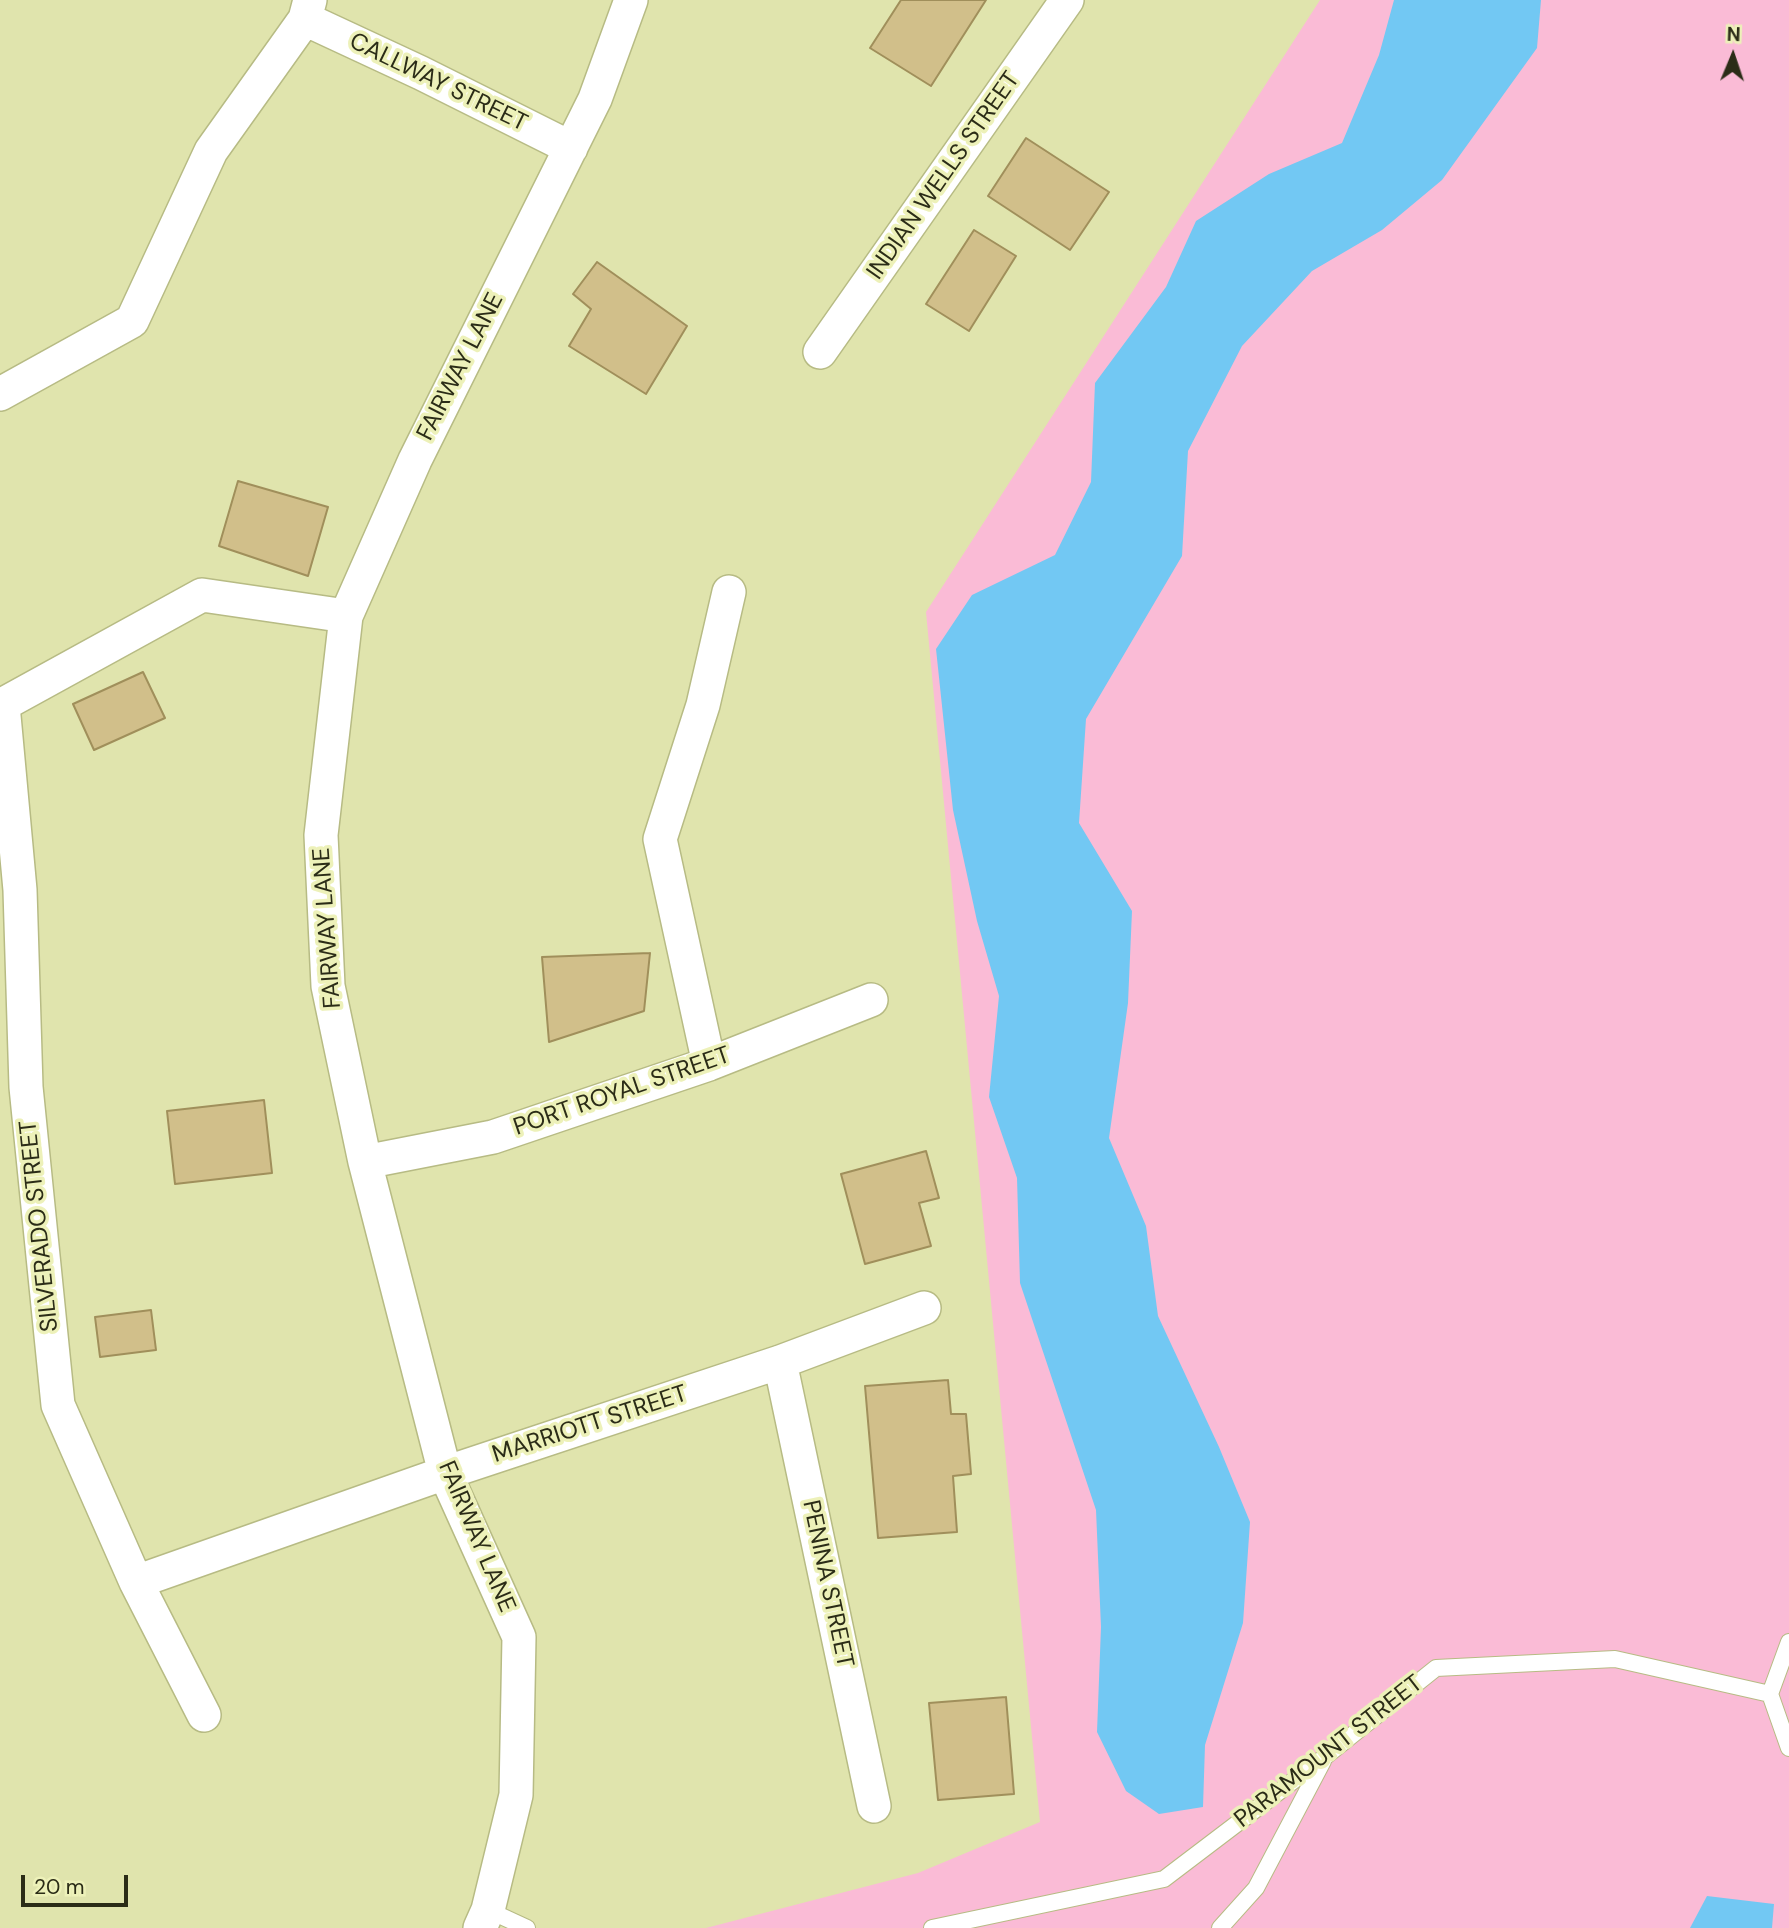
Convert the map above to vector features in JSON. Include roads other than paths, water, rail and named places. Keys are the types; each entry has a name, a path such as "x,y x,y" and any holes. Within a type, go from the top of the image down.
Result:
{"street":[{"name":"FAIRWAY LANE","path":"484,1919 516,1795 519,1637 444,1473 365,1162 328,986 321,835 346,616 415,460 595,99 631,0"},
{"name":"INDIAN WELLS STREET","path":"820,352 1067,0"},
{"name":"CALLWAY STREET","path":"307,10 421,73 571,148"},
{"path":"0,394 132,321 211,151 307,10"},
{"path":"709,1063 660,839 704,705 729,592"},
{"path":"1,705 202,595 346,616"},
{"name":"SILVERADO STREET","path":"1,705 20,890 26,1087 58,1405 136,1582 204,1714"},
{"name":"PORT ROYAL STREET","path":"365,1162 493,1137 709,1063 871,1000"},
{"name":"MARRIOTT STREET","path":"136,1582 444,1473 780,1362 924,1308"},
{"name":"PENINA STREET","path":"780,1362 874,1806"}],"lane":[{"path":"1789,1642 1770,1694 1789,1748"},
{"name":"PARAMOUNT STREET","path":"932,1928 1164,1879 1326,1756 1436,1668 1615,1659 1770,1694"},
{"path":"1220,1928 1256,1888 1326,1756"},
{"path":"484,1919 527,1928"}],"water":[{"path":"1394,0 1541,0 1537,48 1442,180 1382,230 1312,271 1242,346 1188,451 1182,556 1086,719 1079,823 1132,911 1128,1003 1109,1138 1146,1226 1158,1316 1219,1447 1250,1522 1243,1623 1205,1745 1203,1807 1159,1814 1126,1791 1097,1732 1101,1627 1096,1510 1020,1283 1017,1178 989,1097 999,996 977,921 953,810 936,649 972,595 1055,555 1091,482 1095,383 1166,287 1196,221 1269,174 1342,143 1379,55"},
{"path":"1707,1896 1774,1904 1772,1928 1690,1928"}]}
